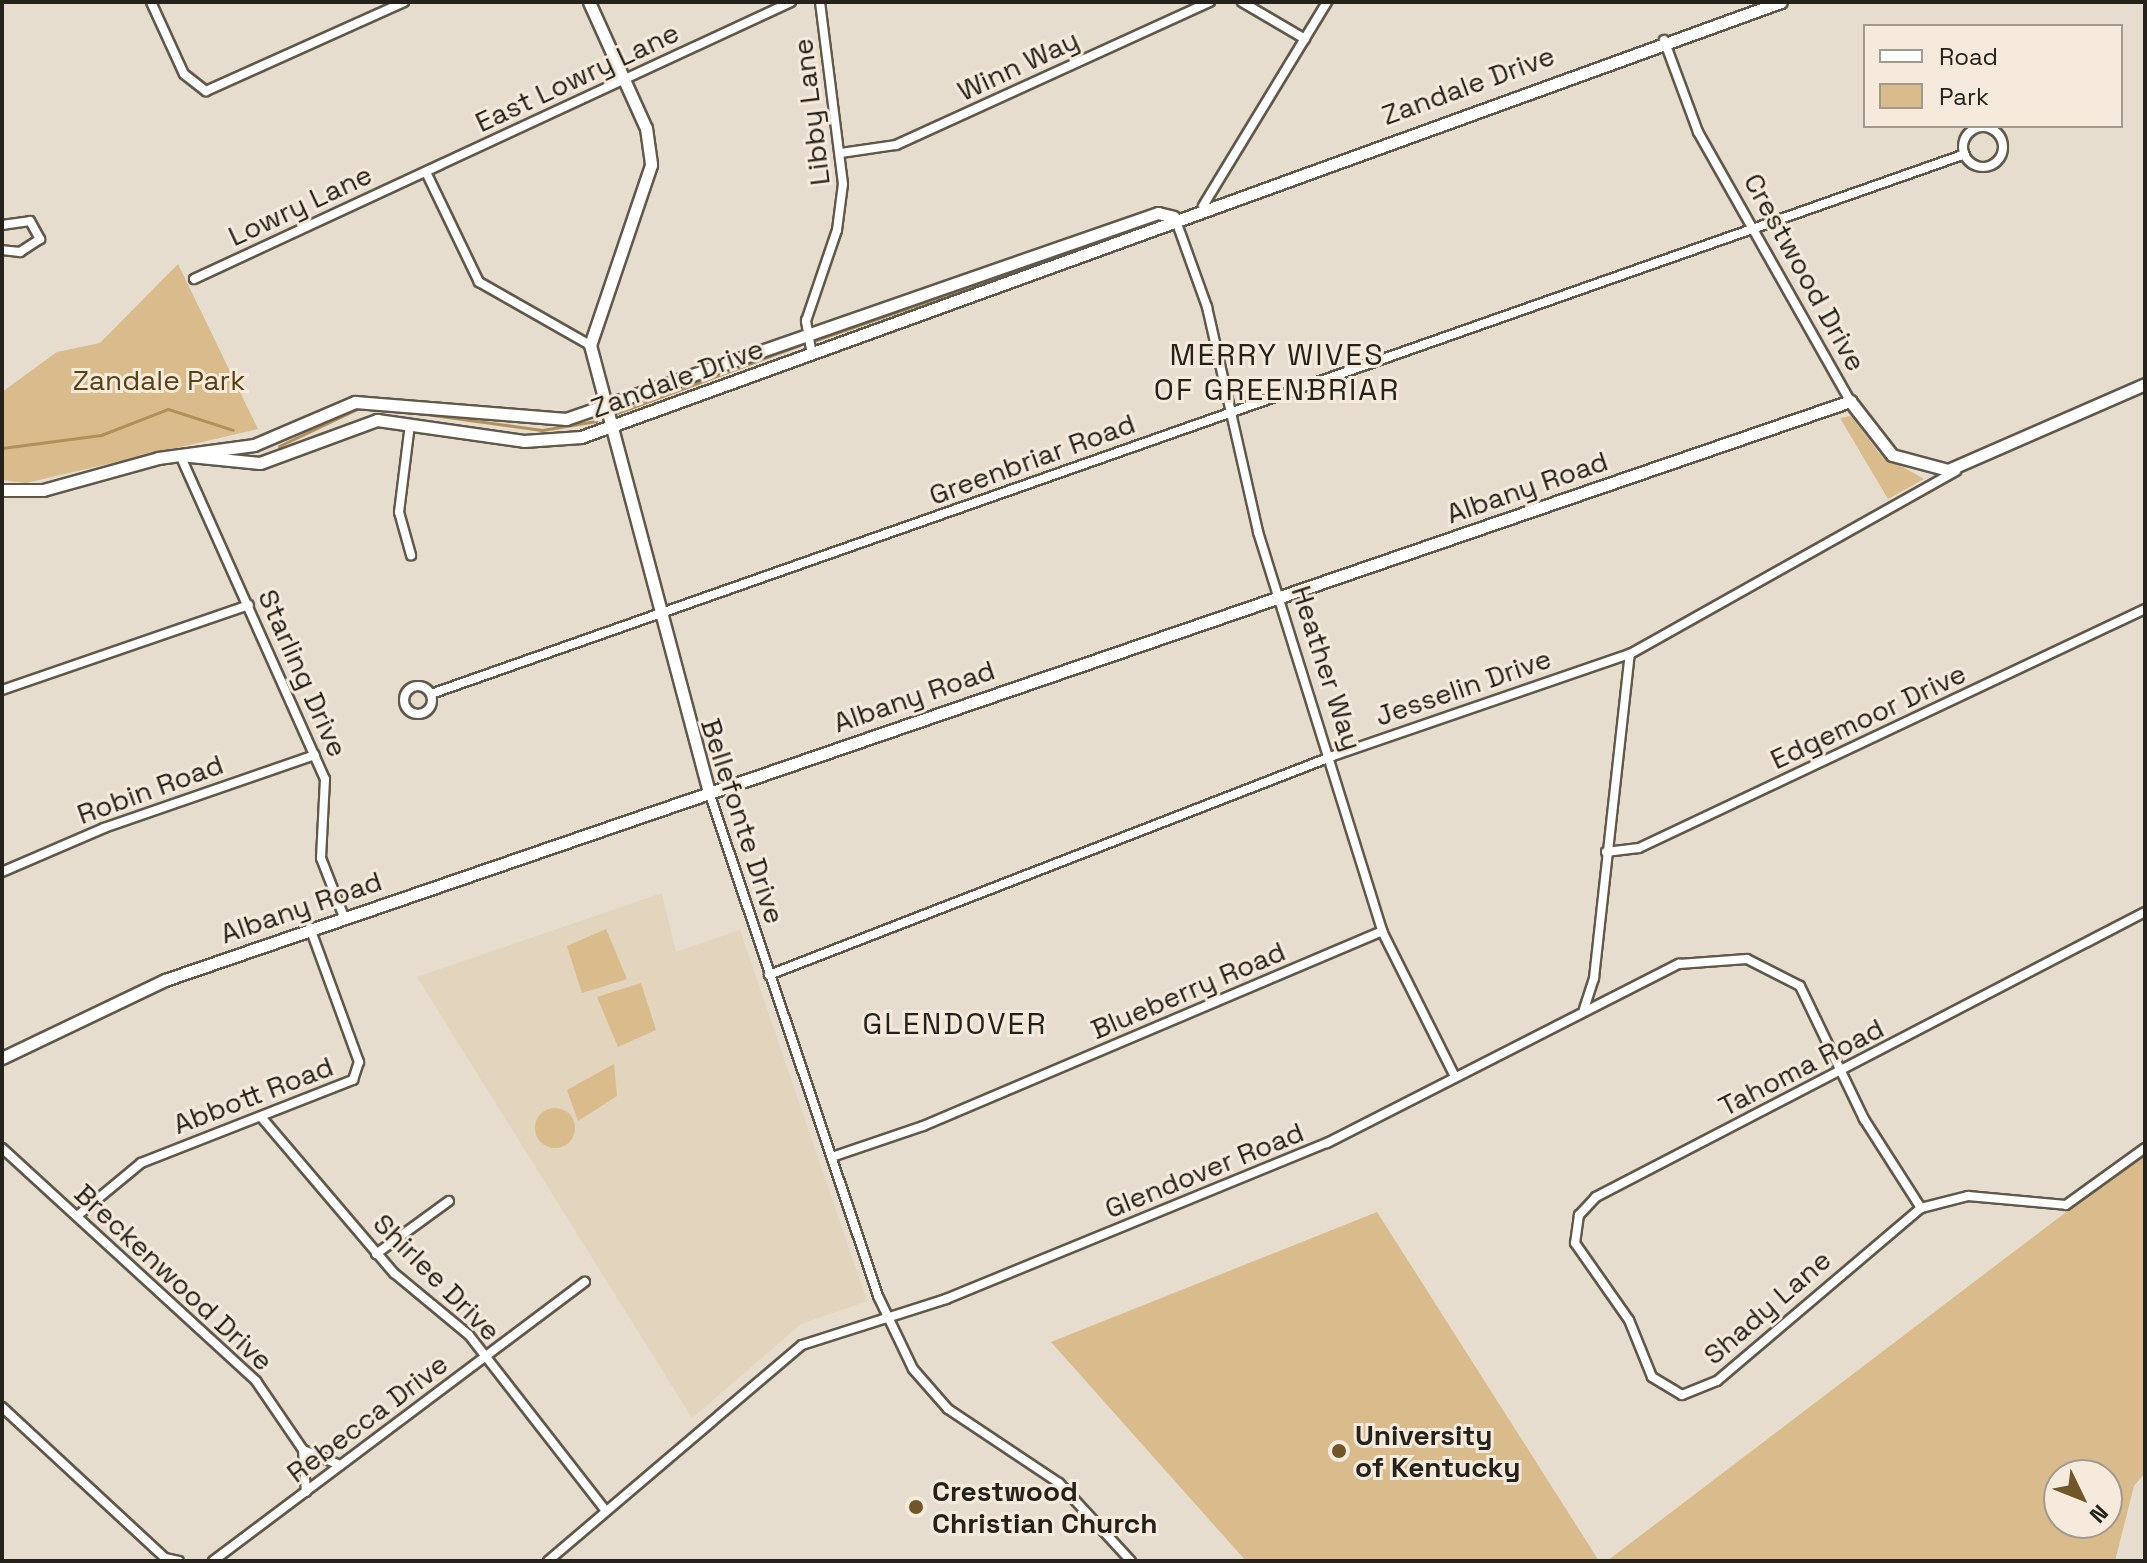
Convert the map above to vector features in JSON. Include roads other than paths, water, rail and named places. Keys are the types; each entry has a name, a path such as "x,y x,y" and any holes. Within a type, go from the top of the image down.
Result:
{"street":[{"path":"151,2 184,74 206,91 404,2"},
{"path":"426,172 479,282 590,345 651,165 646,128 589,2"},
{"name":"East Lowry Lane","path":"426,172 791,2"},
{"name":"Libby Lane","path":"806,335 841,214 841,153 820,2"},
{"name":"Winn Way","path":"841,153 896,145 1210,2"},
{"path":"1242,2 1305,39"},
{"path":"1203,206 1327,2"},
{"name":"Zandale Drive","path":"180,455 260,463 360,421 410,424 537,442 609,429 1159,229 1174,217 1203,206 1664,39 1781,2"},
{"name":"Crestwood Drive","path":"1664,39 1692,120 1850,401 1892,455 1928,468 1960,469"},
{"name":"Greenbriar Road","path":"1978,128 2001,138 2001,157 1992,166 1973,164 1965,154 1967,135 1978,128"},
{"name":"Greenbriar Road","path":"431,694 1965,154"},
{"name":"Lowry Lane","path":"194,279 426,172"},
{"name":"Zandale Drive","path":"2,490 58,487 180,455 254,445 341,405 375,400 533,421 604,408 1158,213 1174,217"},
{"name":"Heather Way","path":"1174,217 1205,298 1227,413 1281,597 1333,756 1382,931 1455,1077"},
{"path":"2,225 30,221 40,239 20,252 2,250"},
{"path":"806,335 812,355"},
{"name":"Bellefonte Drive","path":"590,345 609,429 642,520 661,614 709,792 887,1317 932,1394 1057,1481 1131,1561"},
{"name":"Jesselin Drive","path":"769,975 1333,756 1630,654 1960,469 2145,384"},
{"name":"Albany Road","path":"2,1058 140,989 310,928 1850,401"},
{"path":"410,424 399,512 411,555"},
{"name":"Starling Drive","path":"180,455 315,755 328,792 321,858 344,917"},
{"path":"2,690 249,605"},
{"name":"Edgemoor Drive","path":"1606,852 1639,848 2145,609"},
{"path":"1583,1009 1594,978 1630,654"},
{"name":"Robin Road","path":"2,872 315,755"},
{"name":"Tahoma Road","path":"1623,1309 1576,1249 1586,1205 1847,1071 2145,912"},
{"name":"Abbott Road","path":"77,1216 141,1163 348,1084 359,1072 310,928"},
{"name":"Blueberry Road","path":"832,1157 923,1126 1382,931"},
{"name":"Glendover Road","path":"548,1561 802,1345 887,1317 1327,1143 1663,968 1747,959 1800,986 1847,1071 1864,1119 1921,1208"},
{"name":"Shirlee Drive","path":"261,1117 376,1254 486,1355 606,1511"},
{"name":"Breckenwood Drive","path":"2,1148 256,1381 303,1450"},
{"name":"Shady Lane","path":"1623,1309 1656,1382 1675,1394 1700,1391 1921,1208 1968,1196 2066,1205 2145,1148"},
{"path":"376,1254 449,1201"},
{"name":"Rebecca Drive","path":"213,1561 585,1282"},
{"path":"2,1407 166,1560 179,1561"},
{"path":"306,1492 303,1450 341,1465"}],"waterway":[{"path":"816,340 1158,221"},
{"path":"614,414 800,345"},
{"path":"279,446 359,408"},
{"path":"2,448 101,435 168,409 233,430"},
{"path":"418,413 542,430 596,421"}],"place":[{"name":"University of Kentucky","path":"1339,1451"},
{"name":"Crestwood Christian Church","path":"916,1507"}],"district":[{"name":"MERRY WIVES OF GREENBRIAR","path":"1277,372"},
{"name":"GLENDOVER","path":"955,1024"}],"park label":[{"name":"Zandale Park","path":"159,380"}]}
